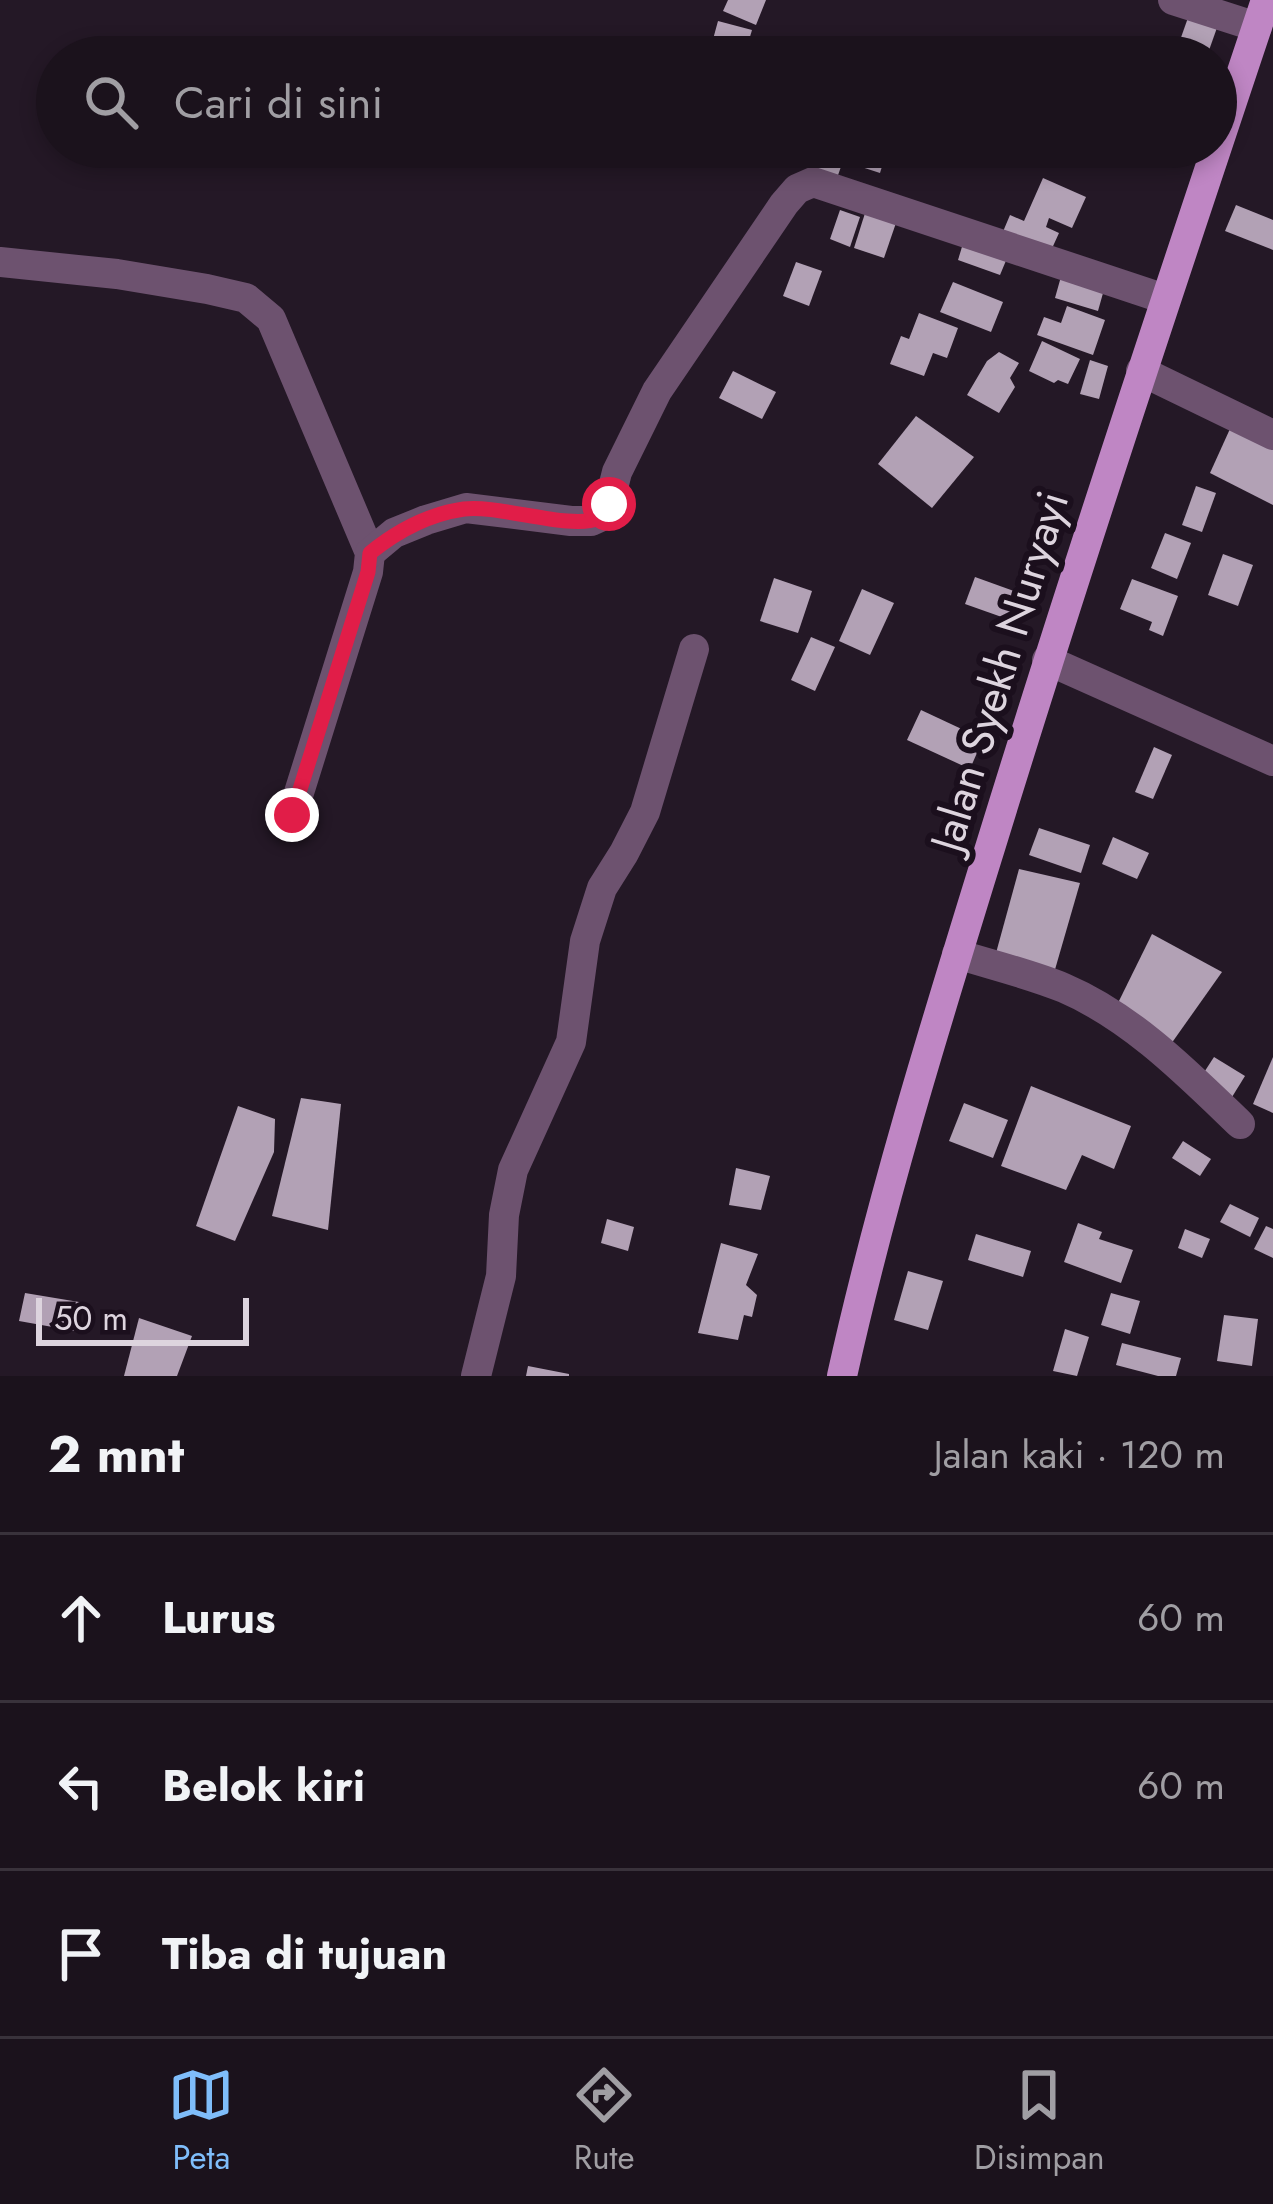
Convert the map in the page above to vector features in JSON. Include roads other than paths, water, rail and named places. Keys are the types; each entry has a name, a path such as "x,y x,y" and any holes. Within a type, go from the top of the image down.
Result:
{"main road":[{"name":"Jalan Syekh Nuryayi","path":"1237,86 1261,14"},
{"name":"Jalan Syekh Nuryayi","path":"842,1376 957,954 1047,660 1210,168"}],"street":[{"path":"1173,0 1261,14"},
{"path":"370,553 394,533 466,508 571,521 602,516 617,472 657,391 784,204 796,189 813,182 1166,299"},
{"path":"0,262 117,274 246,298 271,319 370,553 292,815"},
{"path":"1142,371 1273,435"},
{"path":"476,1376 501,1276 504,1215 513,1170 571,1042 590,923 602,888 645,812 694,649"},
{"path":"1047,660 1273,761"},
{"path":"957,954 1065,989 1125,1023 1240,1124"}]}
